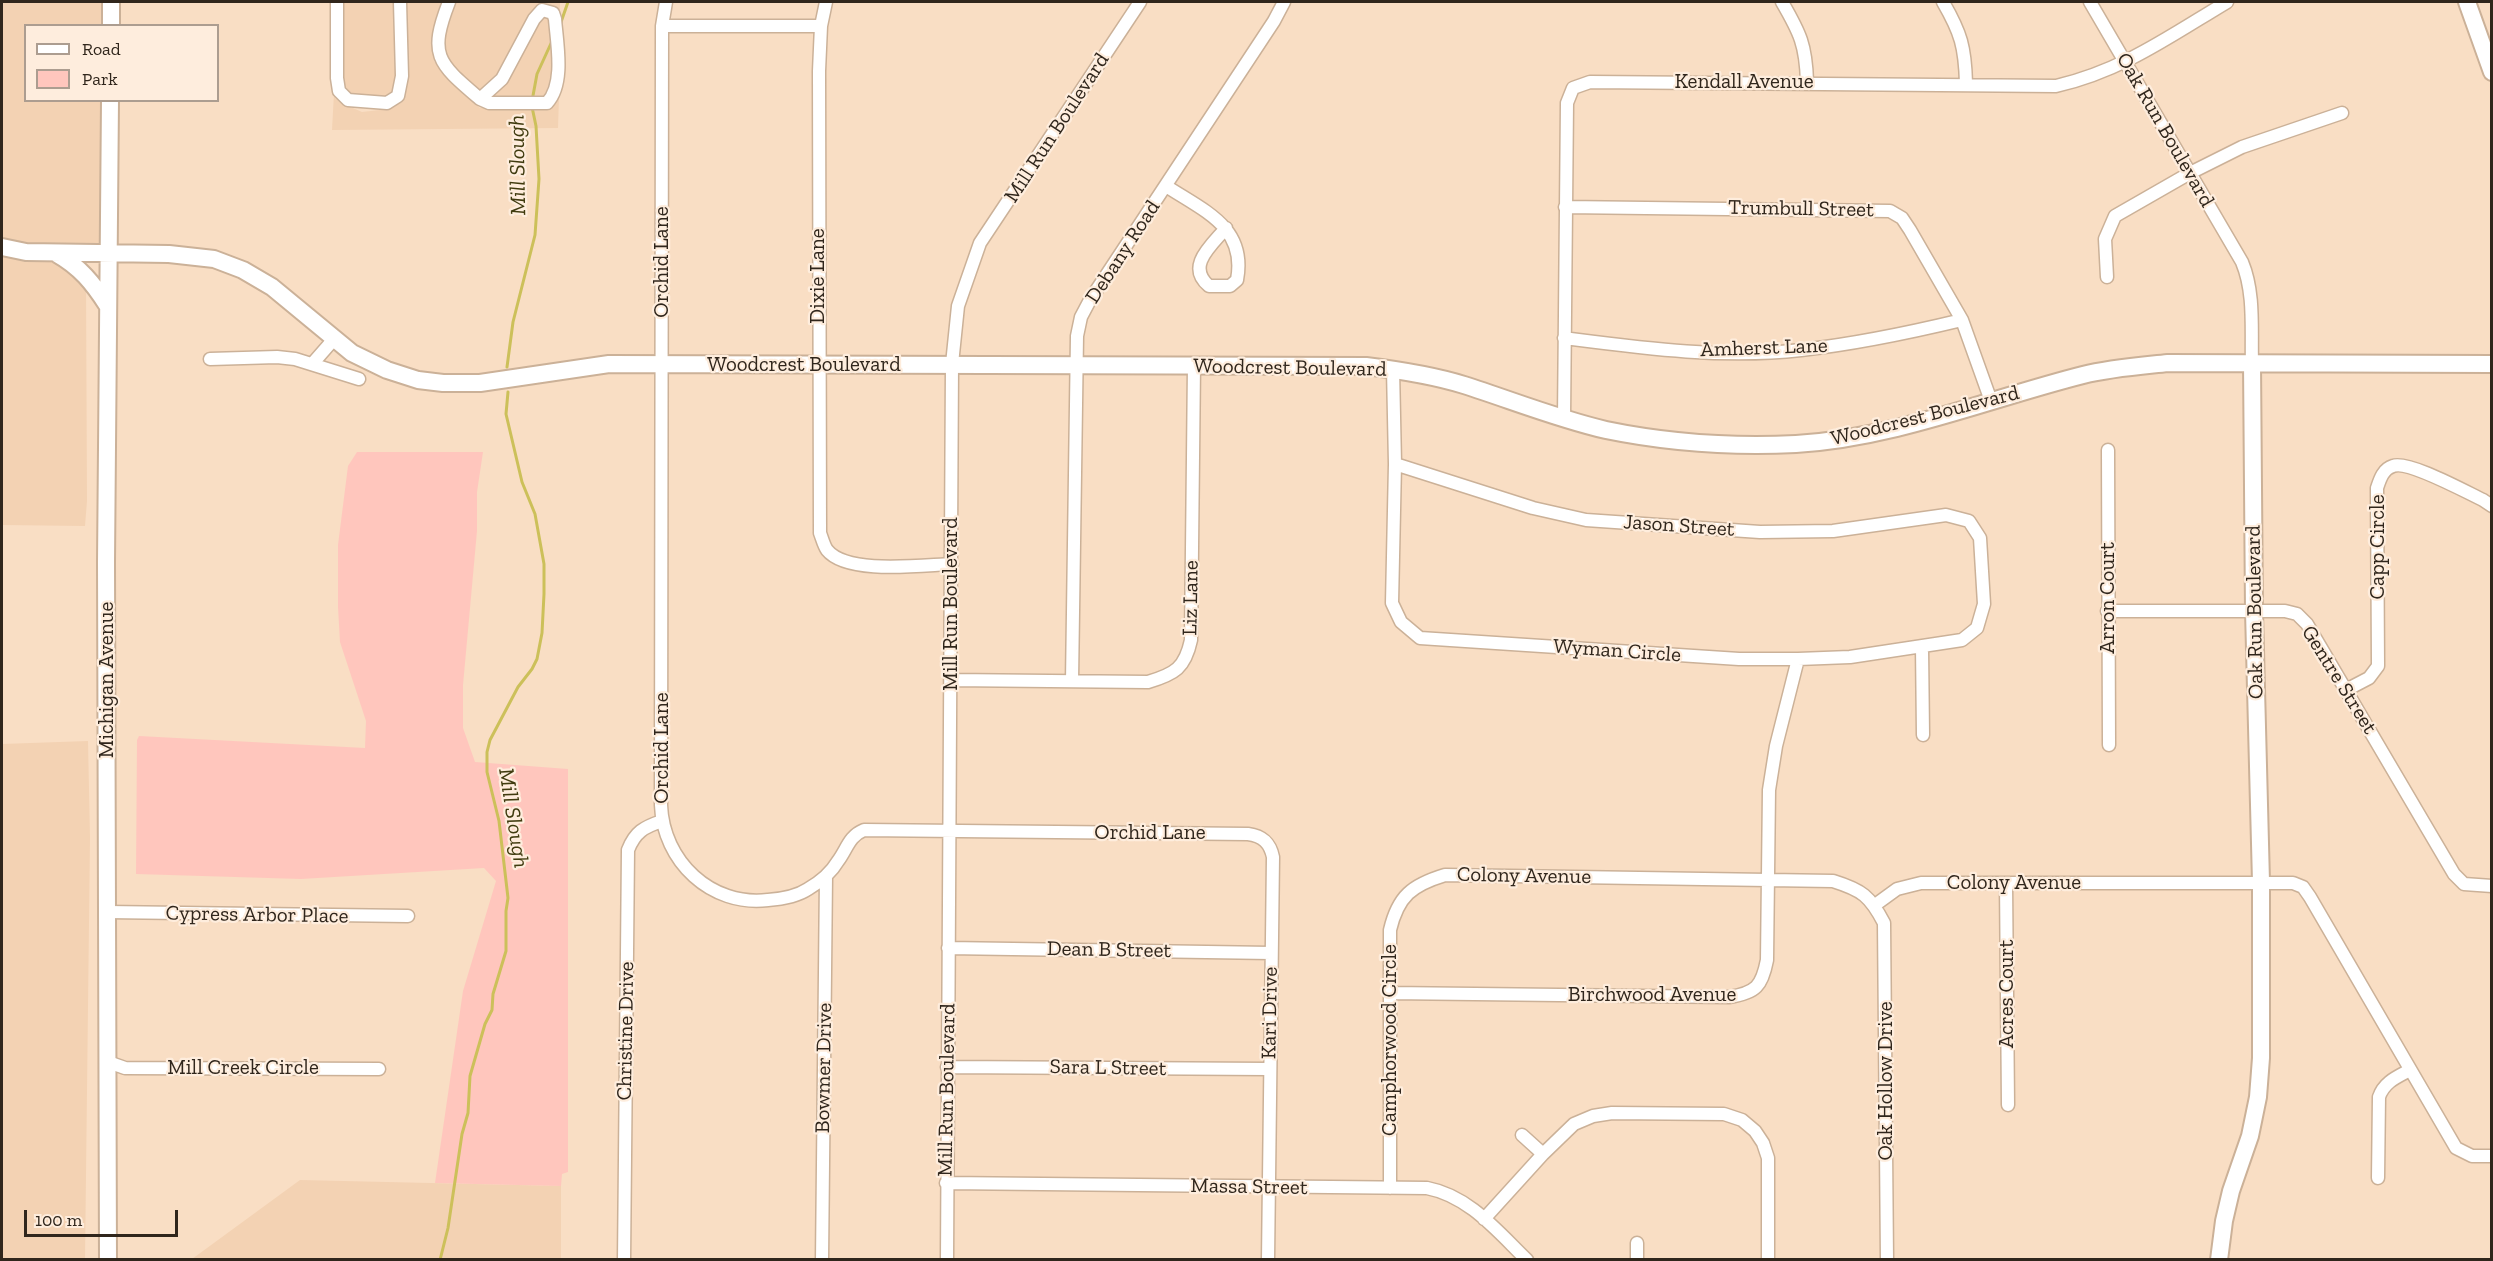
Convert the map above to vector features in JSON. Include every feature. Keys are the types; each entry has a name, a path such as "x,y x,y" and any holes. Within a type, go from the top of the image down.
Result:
{"street":[{"path":"111,2 111,24"},
{"path":"337,2 339,91 348,100 387,103 398,96 402,76 400,2"},
{"path":"449,2 437,39 440,60 454,77 480,99 489,103 547,104 554,95 557,79 553,12 542,10 537,14 502,79 480,99"},
{"name":"Orchid Lane","path":"666,2 662,26 662,822 670,845 692,874 707,887 739,900 756,902 790,897 807,890 826,876 855,834 864,830 1248,834 1257,835 1265,840"},
{"name":"Dixie Lane","path":"826,2 821,26 819,71 818,513 820,533 827,550 843,561 859,565 952,564"},
{"name":"Mill Run Boulevard","path":"946,1260 952,364 958,306 980,243 1140,2"},
{"name":"Debany Road","path":"1072,681 1076,365 1077,336 1081,317 1274,21 1284,2"},
{"path":"1782,2 1801,35 1806,55 1807,82"},
{"path":"1942,2 1962,38 1966,83"},
{"name":"Oak Run Boulevard","path":"2090,2 2248,276 2252,363 2254,610 2261,882 2261,1058 2258,1097 2250,1136 2231,1191 2219,1260"},
{"name":"Kendall Avenue","path":"1564,418 1567,103 1573,88 1590,82 1966,83 2056,86 2086,79 2126,63 2227,2"},
{"path":"2468,2 2492,72"},
{"path":"662,26 821,26"},
{"name":"Michigan Avenue","path":"108,1260 107,253 110,102"},
{"path":"2107,277 2105,239 2115,216 2190,173 2242,147 2342,113"},
{"path":"1166,186 1215,218 1226,228 1235,242 1238,253 1237,280 1230,286 1209,286 1201,280 1198,270 1201,259 1226,228"},
{"name":"Trumbull Street","path":"1565,207 1890,211 1902,218 1906,224 1962,320 1991,402"},
{"name":"Woodcrest Boulevard","path":"2,247 26,252 169,254 214,259 243,270 272,287 352,353 387,370 418,380 443,383 480,383 609,364 1365,366 1393,369 1461,384 1606,430 1698,443 1797,444 1843,438 1893,428 1991,402 2084,374 2134,366 2168,363 2492,364"},
{"path":"53,252 73,263 86,274 107,306"},
{"name":"Amherst Lane","path":"1564,338 1651,349 1731,352 1798,351 1883,339 1962,320"},
{"path":"313,363 334,339"},
{"path":"210,359 276,357 313,363 358,379"},
{"name":"Liz Lane","path":"951,680 1148,682 1166,677 1180,668 1188,658 1191,639 1194,365"},
{"name":"Wyman Circle","path":"1393,369 1395,464 1392,603 1401,622 1420,638 1739,658 1798,659 1850,657 1962,640 1977,628 1984,604 1980,538 1969,521"},
{"name":"Arron Court","path":"2108,450 2109,745"},
{"name":"Jason Street","path":"1395,464 1533,508 1586,520 1760,532 1833,531 1946,515 1969,521"},
{"name":"Capp Circle","path":"2346,690 2369,678 2378,666 2377,488 2382,474 2392,466 2407,465 2492,506"},
{"name":"Gentre Street","path":"2107,611 2254,610 2285,611 2297,614 2307,624 2454,874 2464,884 2492,886"},
{"path":"1922,647 1923,735"},
{"name":"Birchwood Avenue","path":"1390,993 1730,998 1755,989 1763,978 1767,960 1769,790 1776,746 1798,659"},
{"name":"Christine Drive","path":"624,1260 628,850 633,837 644,828 662,822"},
{"name":"Kari Drive","path":"1265,840 1273,857 1268,1260"},
{"name":"Colony Avenue","path":"1404,895 1423,882 1445,875 1833,881 1856,888 1875,905 1897,889 1921,883 2293,883 2303,887 2456,1148 2472,1156 2492,1156"},
{"name":"Bowmer Drive","path":"822,1260 826,876"},
{"name":"Acres Court","path":"2006,883 2008,1105"},
{"name":"Camphorwood Circle","path":"1390,1188 1390,930 1393,914 1404,895"},
{"name":"Oak Hollow Drive","path":"1875,905 1884,923 1886,941 1887,1260"},
{"name":"Cypress Arbor Place","path":"107,912 408,916"},
{"name":"Dean B Street","path":"948,948 1271,952"},
{"name":"Mill Creek Circle","path":"108,1062 125,1068 379,1069"},
{"name":"Sara L Street","path":"947,1066 1269,1070"},
{"path":"2378,1178 2379,1097 2382,1089 2390,1082 2410,1070"},
{"path":"1484,1219 1543,1154 1574,1124 1593,1116 1612,1113 1724,1114 1742,1120 1755,1131 1763,1143 1768,1158 1768,1260"},
{"path":"1522,1135 1543,1154"},
{"name":"Massa Street","path":"946,1183 1427,1188 1442,1191 1470,1206 1527,1260"},
{"path":"1637,1243 1637,1260"}],"shaded area":[{"path":"2,2 106,2 106,24 24,24 24,102 104,102 102,247 51,244 50,246 27,246 2,241"},
{"path":"343,2 395,2 396,76 393,92 385,97 351,95 344,88 342,77"},
{"path":"405,2 444,2 432,37 434,61 451,82 480,108 547,109 559,97 558,128 332,130 334,93 335,98 362,112 388,109 398,102 401,103 405,98"},
{"path":"455,2 560,2 560,16 555,7 548,4 542,4 534,9 498,75 479,92 458,73 445,57 442,40"},
{"path":"543,16 549,17 552,78 545,98 489,97"},
{"path":"2,253 52,258 86,284 87,501 85,526 2,525"},
{"path":"88,741 90,838 85,1259 2,1259 2,744"},
{"path":"300,1180 561,1186 561,1259 192,1259"}],"green space":[{"path":"357,452 483,452 477,492 477,531 463,685 463,728 475,762 568,769 568,1172 562,1174 561,1186 435,1183 463,991 496,881 484,868 301,879 136,874 137,740 139,736 365,748 366,721 340,642 338,607 338,545 348,466"}],"waterway":[{"name":"Mill Slough","path":"560,25 568,2"},
{"name":"Mill Slough","path":"532,101 537,74 553,39"},
{"name":"Mill Slough","path":"507,367 513,322 535,235 539,179 536,126 532,107"},
{"name":"Mill Slough","path":"440,1260 448,1228 462,1134 468,1113 470,1076 485,1024 492,1010 493,994 506,951 508,898 499,821 487,772 487,752 490,740 518,687 537,659 542,633 544,564 535,514 522,482 506,414 508,392"}]}
